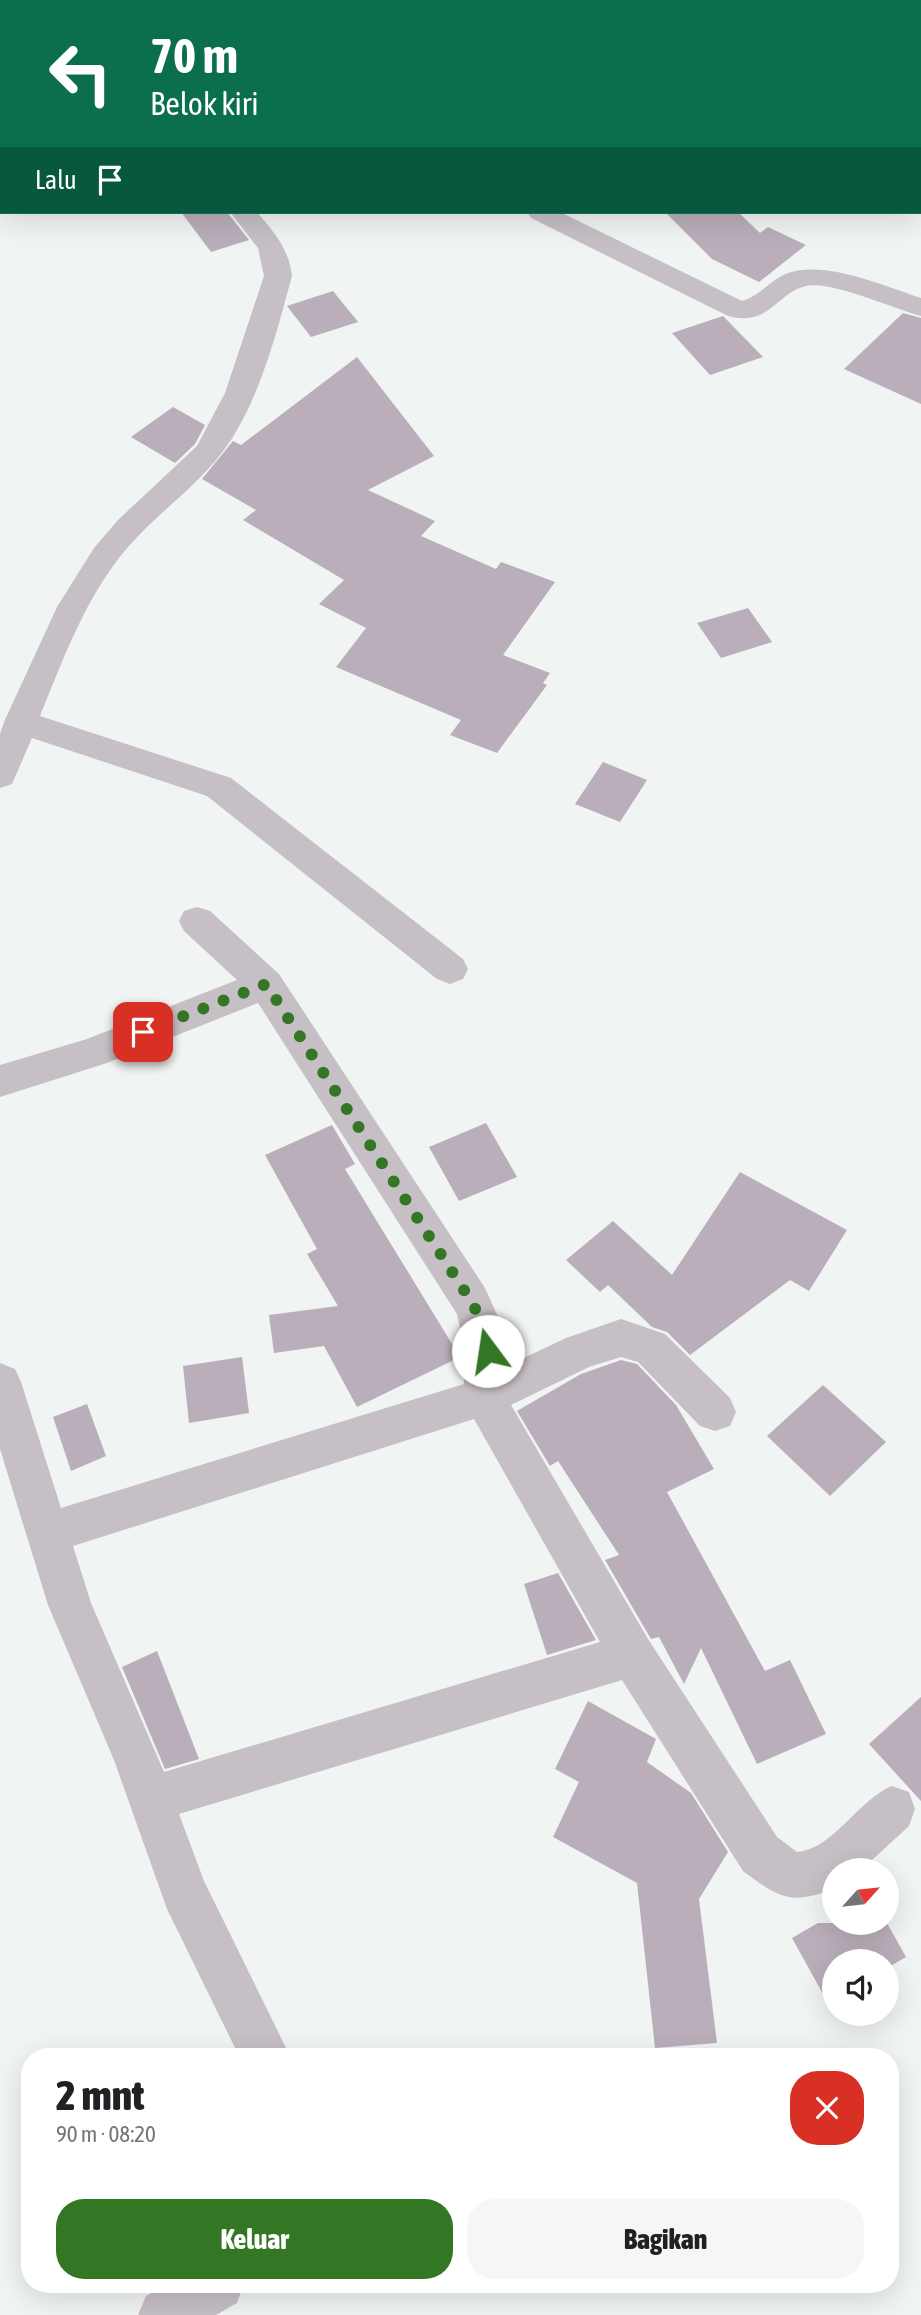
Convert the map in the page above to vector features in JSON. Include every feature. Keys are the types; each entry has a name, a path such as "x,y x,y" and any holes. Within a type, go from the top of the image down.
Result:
{"street":[{"path":"0,775 20,722 76,597 108,551 206,454 230,415 278,276 278,260 269,240 245,214"},
{"path":"544,214 738,310 751,309 802,277 826,279 921,307"},
{"path":"20,722 219,788 450,969"},
{"path":"197,921 266,984 483,1324 488,1351 484,1397 632,1655 760,1854 786,1873 802,1876 842,1857 892,1809"},
{"path":"0,1081 94,1052 266,984"},
{"path":"47,1533 484,1397 580,1351 621,1338 651,1347 715,1412"},
{"path":"0,1382 70,1605 151,1799 184,1892 261,2048"},
{"path":"151,1799 632,1655"},
{"path":"165,2315 203,2293"}],"building":[{"path":"182,214 229,214 249,240 211,252"},
{"path":"667,214 740,214 760,233 768,227 806,245 759,282 712,259"},
{"path":"333,291 358,322 311,337 287,306"},
{"path":"903,313 921,318 921,404 844,369"},
{"path":"723,316 763,357 710,375 672,333"},
{"path":"357,357 434,456 368,490 435,521 421,536 496,569 501,562 555,582 503,655 550,673 543,683 547,685 497,753 450,735 461,720 336,667 366,628 319,604 344,580 243,520 256,510 202,479 233,441 241,445"},
{"path":"173,407 205,425 195,444 175,463 131,437"},
{"path":"748,608 772,642 721,658 697,623"},
{"path":"603,762 647,780 620,822 575,804"},
{"path":"486,1123 517,1177 459,1201 429,1147"},
{"path":"332,1125 355,1164 345,1169 460,1357 357,1407 324,1346 274,1353 269,1315 338,1306 307,1254 317,1249 265,1155"},
{"path":"740,1172 847,1230 809,1291 790,1280 690,1355 667,1332 652,1327 608,1285 600,1292 566,1260 613,1221 672,1275"},
{"path":"242,1357 249,1413 189,1423 183,1366"},
{"path":"621,1360 637,1364 676,1405 714,1469 667,1492 765,1671 790,1660 826,1734 757,1764 701,1648 684,1684 659,1637 651,1639 605,1560 619,1555 558,1461 550,1466 517,1411 581,1374"},
{"path":"823,1385 886,1442 830,1496 767,1436"},
{"path":"87,1404 106,1456 71,1471 53,1417"},
{"path":"558,1573 596,1640 547,1655 524,1584"},
{"path":"157,1651 199,1759 165,1769 122,1667"},
{"path":"921,1697 921,1801 869,1744"},
{"path":"588,1701 656,1739 647,1762 691,1793 728,1852 699,1899 717,2043 655,2048 637,1883 553,1837 579,1782 555,1769"},
{"path":"822,1923 822,1936 894,1936 906,1957 899,1961 899,1949 822,1949 822,1992 792,1938"}],"route":[{"path":"143,1032 266,984 426,1236 471,1301 483,1324 488,1351"}]}
